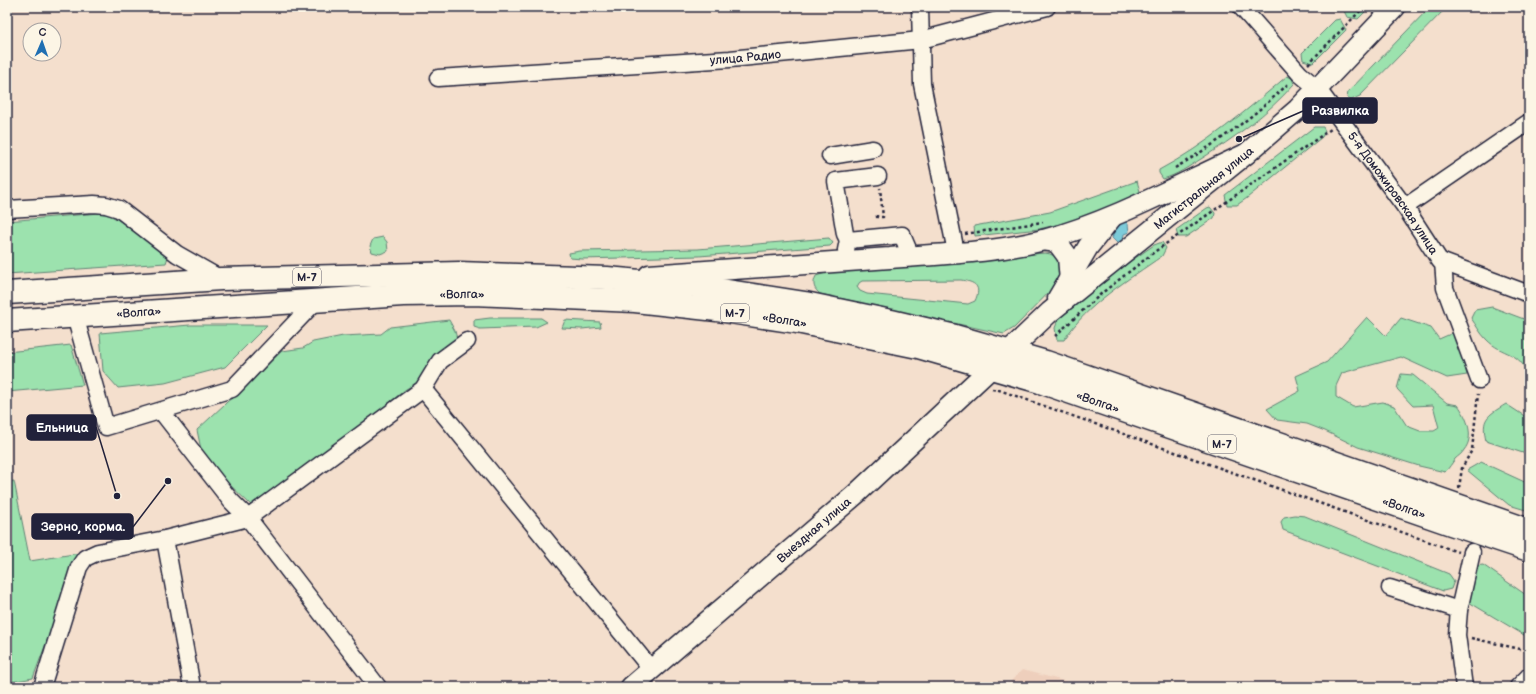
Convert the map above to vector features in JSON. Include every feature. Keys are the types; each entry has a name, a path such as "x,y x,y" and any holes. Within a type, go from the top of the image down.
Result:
{"highway":[{"name":"«Волга»","path":"7,293 221,279 459,273 607,278 695,286 805,303 891,321 1009,350 1249,431 1529,530"},
{"name":"«Волга»","path":"7,320 403,295 473,294 635,301 717,310 797,322 918,347 992,367 1529,550"}],"main road":[{"name":"Магистральная улица","path":"1050,312 1120,249 1246,154 1298,109 1395,7"},
{"path":"607,278 911,256 954,244 994,249 1050,241 1083,228 1109,221 1246,154"},
{"path":"1050,241 1088,247 1120,249 1109,221"},
{"path":"1009,350 1050,312 1070,281 1088,247 1109,221"},
{"path":"1050,241 1068,257 1070,281"},
{"name":"Выездная улица","path":"631,687 856,494 992,367"}],"street":[{"path":"920,7 922,84 954,244"},
{"name":"улица Радио","path":"438,78 730,59 921,40 1048,7"},
{"name":"5-я Доможировская улица","path":"1241,7 1300,74 1317,88 1405,207 1440,261 1529,294"},
{"path":"1405,207 1529,122"},
{"path":"847,180 836,155 873,149"},
{"path":"844,262 848,240 845,234 836,181 878,176"},
{"path":"7,209 106,205 119,209 177,254 221,279"},
{"path":"848,240 902,235 911,256"},
{"path":"1443,262 1445,288 1479,380"},
{"path":"74,316 106,427 232,389 316,301"},
{"path":"42,687 79,567 85,558 98,552 165,539 248,518 423,389 440,361 467,341"},
{"path":"423,389 651,669"},
{"path":"161,411 231,501 248,518 378,687"},
{"path":"165,539 192,687"},
{"path":"1464,687 1456,635 1459,610 1471,554"},
{"path":"1390,588 1459,610"},
{"path":"1518,687 1529,676"}],"path":[{"path":"1171,171 1234,131 1268,104 1300,74 1364,7"},
{"path":"1055,336 1102,293 1157,250 1342,121"},
{"path":"877,215 877,217 884,217"},
{"path":"954,244 1011,228 1050,220"},
{"path":"1458,492 1462,468 1472,450 1479,380"},
{"path":"987,392 992,389 999,390 1471,554"},
{"path":"1456,635 1529,651"}],"shaded area":[{"path":"1022,670 1087,687 1005,687"}],"green space":[{"path":"1348,7 1370,7 1358,19 1347,17 1344,11"},
{"path":"1430,7 1447,7 1360,96 1351,100 1347,98 1348,92"},
{"path":"1340,19 1346,30 1313,63 1303,60 1302,53 1335,20"},
{"path":"1287,76 1292,78 1294,84 1262,115 1226,143 1178,173 1163,179 1159,173 1159,170 1193,150 1241,115"},
{"path":"1314,127 1323,127 1325,131 1322,137 1247,198 1237,205 1227,205 1225,195"},
{"path":"1137,181 1141,195 1089,217 1039,229 975,236 974,226 1050,212"},
{"path":"1210,207 1215,213 1214,218 1186,237 1178,237 1176,230"},
{"path":"100,213 109,215 150,241 168,257 166,263 7,274 7,221"},
{"path":"383,237 387,242 388,251 380,254 372,252 370,246 373,239"},
{"path":"829,238 833,243 830,246 699,256 582,259 570,258 569,253 580,251 698,249"},
{"path":"1162,242 1166,248 1162,256 1096,304 1073,327 1064,340 1057,340 1055,328 1058,320 1072,305 1108,277 1154,245"},
{"path":"1045,253 1053,255 1056,258 1060,264 1064,277 1014,328 1004,334 820,294 814,286 816,276 829,272","holes":["961,280 970,282 976,286 978,292 975,301 968,304 867,294 860,291 857,287 862,281"]},
{"path":"1492,307 1529,321 1529,378 1521,362 1510,354 1492,345 1471,318 1475,310"},
{"path":"1367,317 1386,336 1401,318 1431,328 1439,339 1455,332 1467,375 1447,378 1401,357 1342,373 1336,386 1336,397 1353,407 1383,402 1394,406 1407,426 1420,431 1434,431 1439,428 1433,405 1413,406 1397,389 1401,374 1413,375 1447,403 1458,405 1467,421 1469,439 1461,454 1445,472 1419,466 1358,447 1307,424 1277,420 1267,409 1300,391 1296,376 1327,362"},
{"path":"490,318 541,318 547,322 536,327 480,329 474,327 474,320"},
{"path":"449,320 455,331 457,339 421,381 406,389 288,486 251,505 203,459 197,430 282,351 303,348 313,342 343,336 381,334 390,327"},
{"path":"565,320 600,322 601,327 582,329 562,328"},
{"path":"190,325 267,325 225,367 165,383 118,388 103,371 100,333"},
{"path":"71,345 83,385 7,392 7,352"},
{"path":"1506,404 1529,419 1529,455 1486,441 1484,427 1487,418"},
{"path":"1481,462 1529,484 1529,511 1509,505 1467,470"},
{"path":"14,481 30,561 80,553 33,678 7,683 7,482"},
{"path":"1295,515 1305,516 1449,574 1454,581 1451,589 1443,591 1283,530 1281,522 1284,517"},
{"path":"1483,565 1529,597 1529,634 1524,635 1467,601 1475,566"}],"water":[{"path":"1120,221 1128,224 1129,232 1124,234 1123,240 1117,243 1112,238 1113,235 1110,235"}],"place":[{"name":"Развилка","path":"1239,139"},
{"name":"Зерно, корма.","path":"168,481"},
{"name":"Ельница","path":"117,496"}]}
